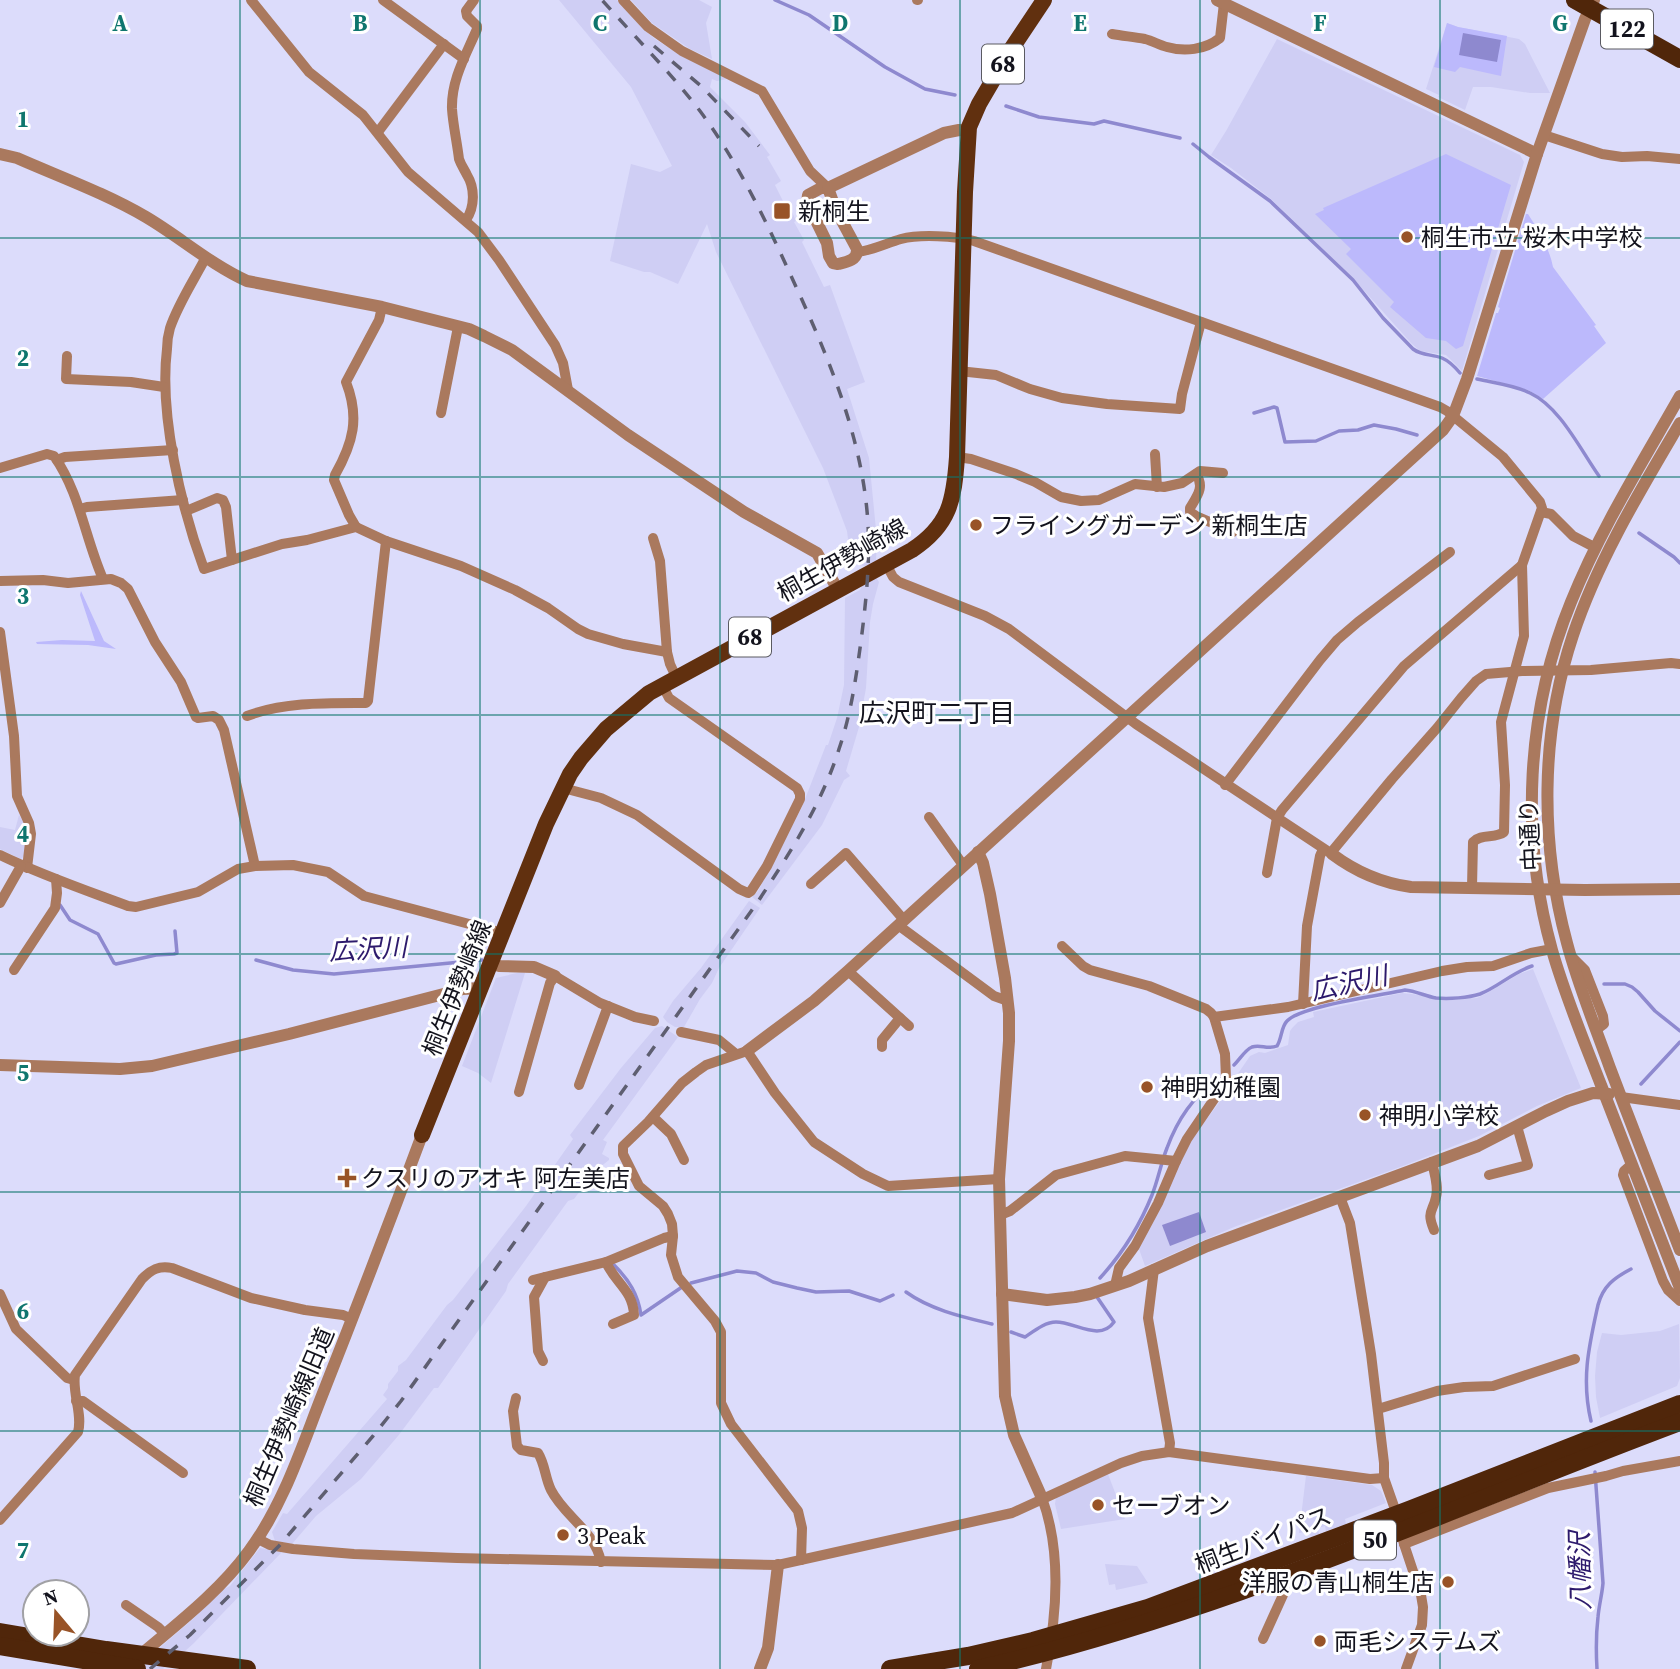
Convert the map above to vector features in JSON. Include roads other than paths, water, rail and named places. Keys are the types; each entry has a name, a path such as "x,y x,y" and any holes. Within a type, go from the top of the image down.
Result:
{"highway":[{"name":"122","path":"1586,3 1680,59"},
{"name":"桐生バイパス","path":"1068,1640 1148,1608 1401,1530 1680,1404"},
{"name":"桐生バイパス","path":"978,1669 1032,1649 1147,1624 1278,1577 1680,1422"},
{"path":"0,1632 137,1669"},
{"path":"0,1646 118,1662 179,1661 247,1669"},
{"name":"桐生バイパス","path":"890,1669 1032,1649"}],"main road":[{"name":"桐生伊勢崎線","path":"422,1135 546,824 581,758 606,729 635,704 669,681 919,545 933,534 943,521 951,504 957,457 969,131 979,104 1044,0"}],"street":[{"path":"383,0 464,59"},
{"path":"466,220 472,208 473,197 468,177 459,159 452,108 459,69 477,29 466,11 474,0"},
{"path":"623,0 648,27 682,51 762,91 810,171 828,188 834,206 858,252"},
{"path":"253,1 309,72 363,115 408,172 478,232 552,339 563,363 568,390"},
{"path":"1112,34 1149,40 1169,48 1198,48 1220,38 1221,2 1537,155"},
{"path":"801,1560 802,1528 799,1511 731,1424 721,1403 722,1332 678,1277 671,1255 673,1236 668,1214 663,1206 639,1186 621,1150 682,1083 696,1072 706,1065 742,1052 814,1001 1443,430 1453,416 1476,353 1586,3"},
{"path":"378,132 444,44"},
{"path":"969,131 944,133 808,195 807,199 833,263 852,260 858,252 903,239 964,238 1440,407 1503,457 1540,502 1541,512 1522,565 1524,636 1501,722 1505,785 1504,832 1478,838 1473,842 1472,887"},
{"path":"1544,135 1584,149 1612,155 1680,159"},
{"path":"0,153 122,203 247,281 382,307 485,335 512,350 628,435 744,512 817,553 838,590"},
{"path":"205,257 169,330 164,368 173,450 185,505 204,569 282,544 356,527 386,541 461,566 515,590 588,634 667,652"},
{"path":"356,527 334,480 354,428 353,403 346,382 379,320 382,307"},
{"path":"959,371 996,375 1062,398 1107,404 1180,408 1201,323"},
{"path":"441,413 458,327"},
{"path":"66,356 65,379 131,382 164,387"},
{"name":"中通り","path":"1604,1093 1569,1002 1552,949 1538,889 1532,840 1533,760 1547,677 1575,593 1596,548 1680,396"},
{"name":"中通り","path":"1680,423 1624,522 1597,575 1576,626 1563,669 1553,720 1548,779 1548,825 1555,890 1571,956 1583,996 1680,1250"},
{"path":"57,460 65,457 173,450"},
{"path":"0,468 47,454 54,456 73,488 103,579"},
{"path":"1155,454 1157,487"},
{"path":"957,457 1016,474 1061,497 1088,502 1135,484 1157,487 1182,483 1203,471 1223,473"},
{"path":"1196,474 1200,489 1190,512 1233,532"},
{"path":"80,509 185,505 217,498 223,500 232,560"},
{"path":"1541,512 1551,514 1573,536 1596,548"},
{"path":"563,788 601,798 638,815 745,893 751,891 767,866 800,799 797,788 669,698 670,664 660,561 653,538"},
{"path":"247,716 291,706 366,704 386,541"},
{"path":"1225,785 1337,640 1450,552"},
{"path":"886,564 899,582 985,616 1016,634 1127,718 1225,785 1369,877 1411,887 1680,889"},
{"path":"1267,873 1282,810 1404,666 1522,565"},
{"path":"0,581 43,580 68,583 111,579 128,589 155,642 181,682 196,717 213,716 219,720 224,730 256,866"},
{"path":"0,632 14,736 17,796 30,828 24,867 0,903"},
{"path":"1303,1004 1307,926 1320,856 1392,779 1476,681 1486,674 1515,671 1680,664"},
{"path":"929,817 963,865"},
{"path":"978,852 990,894 1008,1001 1009,1041 999,1180 1004,1386 1014,1435 1051,1525 1054,1546 1054,1622 1046,1669"},
{"path":"811,884 846,853 901,922 994,996 1008,1001"},
{"path":"0,855 24,867 128,906 198,892 238,869 293,865 328,872 364,896 503,933"},
{"path":"14,971 55,908 56,879"},
{"path":"1062,946 1083,967 1149,986 1206,1009 1214,1017 1225,1054 1226,1078 1219,1094 1187,1139 1167,1160 1158,1203 1135,1246 1119,1268 1116,1285"},
{"path":"1214,1017 1270,1011 1442,971 1493,966 1552,949"},
{"path":"492,963 499,966 534,967 555,975 608,1006 654,1021"},
{"path":"848,971 905,1022 882,1040 882,1047"},
{"path":"519,1092 550,984 555,975"},
{"path":"0,1065 120,1069 152,1066 463,989 481,988"},
{"path":"579,1085 608,1006"},
{"path":"681,1032 719,1040 742,1052 814,1142 863,1174 888,1186 999,1180"},
{"path":"1604,1093 1680,1288"},
{"path":"1002,1294 1061,1299 1090,1294 1207,1246 1478,1146 1546,1111 1588,1094 1604,1093 1680,1105"},
{"path":"653,1117 671,1134 684,1160"},
{"path":"1489,1175 1528,1165 1517,1126"},
{"name":"桐生伊勢崎線旧道","path":"118,1662 165,1634 216,1589 258,1539 272,1515 286,1488 422,1135"},
{"path":"1000,1215 1010,1211 1056,1175 1125,1156 1167,1160"},
{"path":"1432,1162 1437,1195 1430,1211 1434,1230"},
{"path":"1632,1164 1623,1175 1665,1286 1680,1301"},
{"path":"1340,1196 1350,1223 1371,1354 1384,1478 1421,1595 1424,1617 1406,1669"},
{"path":"533,1280 606,1262 673,1236"},
{"path":"606,1262 630,1294 634,1308 634,1315 613,1324"},
{"path":"0,1520 78,1432 75,1375 149,1272 161,1267 172,1268 251,1298 352,1319"},
{"path":"1154,1269 1148,1318 1170,1443 1169,1452"},
{"path":"543,1361 538,1351 534,1297 545,1277"},
{"path":"0,1294 16,1329 67,1378 74,1380"},
{"path":"1378,1409 1437,1391 1493,1386 1575,1359"},
{"path":"516,1398 513,1411 517,1446 521,1450 538,1453 541,1457 551,1490 582,1526 601,1562"},
{"path":"76,1401 83,1401 183,1473"},
{"path":"258,1539 270,1545 293,1549 354,1554 778,1565 1002,1515 1026,1507 1142,1455 1169,1452 1370,1479 1384,1478"},
{"path":"1401,1530 1548,1488 1680,1461"},
{"path":"760,1669 768,1648 778,1565"},
{"path":"1263,1639 1283,1595 1278,1577"},
{"path":"126,1605 165,1634"}],"waterway":[{"path":"775,0 809,15 885,67 925,89 955,95"},
{"path":"1006,106 1039,117 1094,124 1104,121 1180,138"},
{"path":"1193,144 1270,201 1353,280 1383,318 1413,349 1445,359 1460,373"},
{"path":"1477,379 1517,388 1541,399 1560,418 1599,476"},
{"path":"1254,413 1277,408 1285,442 1316,441 1339,431 1358,430 1374,425 1417,435"},
{"path":"1639,533 1680,563"},
{"path":"60,905 70,920 98,934 116,964 177,953 175,931"},
{"name":"広沢川","path":"256,960 293,970 334,974 482,960"},
{"name":"広沢川","path":"1234,1065 1252,1047 1277,1046 1287,1021 1308,1011 1405,990 1436,998 1480,994 1532,966"},
{"name":"広沢川","path":"1604,984 1625,984 1632,987 1655,1011 1680,1031"},
{"name":"八幡沢","path":"1641,1084 1680,1042"},
{"name":"広沢川","path":"1100,1278 1130,1239 1142,1217 1181,1118 1217,1078"},
{"path":"614,1265 632,1288 641,1315 682,1287"},
{"name":"八幡沢","path":"1591,1421 1586,1377 1598,1305 1610,1283 1631,1269"},
{"path":"691,1283 737,1271 756,1273 773,1282 816,1292 849,1291 880,1301 893,1295"},
{"name":"広沢川","path":"906,1292 937,1308 992,1324"},
{"name":"広沢川","path":"1011,1332 1025,1337 1052,1322 1095,1331 1108,1328 1114,1322 1097,1297"},
{"name":"八幡沢","path":"1595,1472 1603,1583 1598,1613 1597,1669"}],"railway":[{"path":"150,1669 190,1635 279,1546 401,1401 757,903 814,810 832,770 847,723 863,626 868,524 859,460 842,398 782,257 727,151 700,111 665,68 602,0"},
{"path":"654,46 701,86 759,146"}],"place":[{"name":"新桐生","path":"782,211"},
{"name":"桐生市立 桜木中学校","path":"1407,237"},
{"name":"フライングガーデン 新桐生店","path":"976,525"},
{"name":"神明幼稚園","path":"1147,1087"},
{"name":"神明小学校","path":"1365,1115"},
{"name":"クスリのアオキ 阿左美店","path":"347,1178"},
{"name":"セーブオン","path":"1098,1505"},
{"name":"3 Peak","path":"563,1535"},
{"name":"洋服の青山桐生店","path":"1448,1582"},
{"name":"両毛システムズ","path":"1320,1641"}],"district":[{"name":"広沢町二丁目","path":"937,713"}]}
